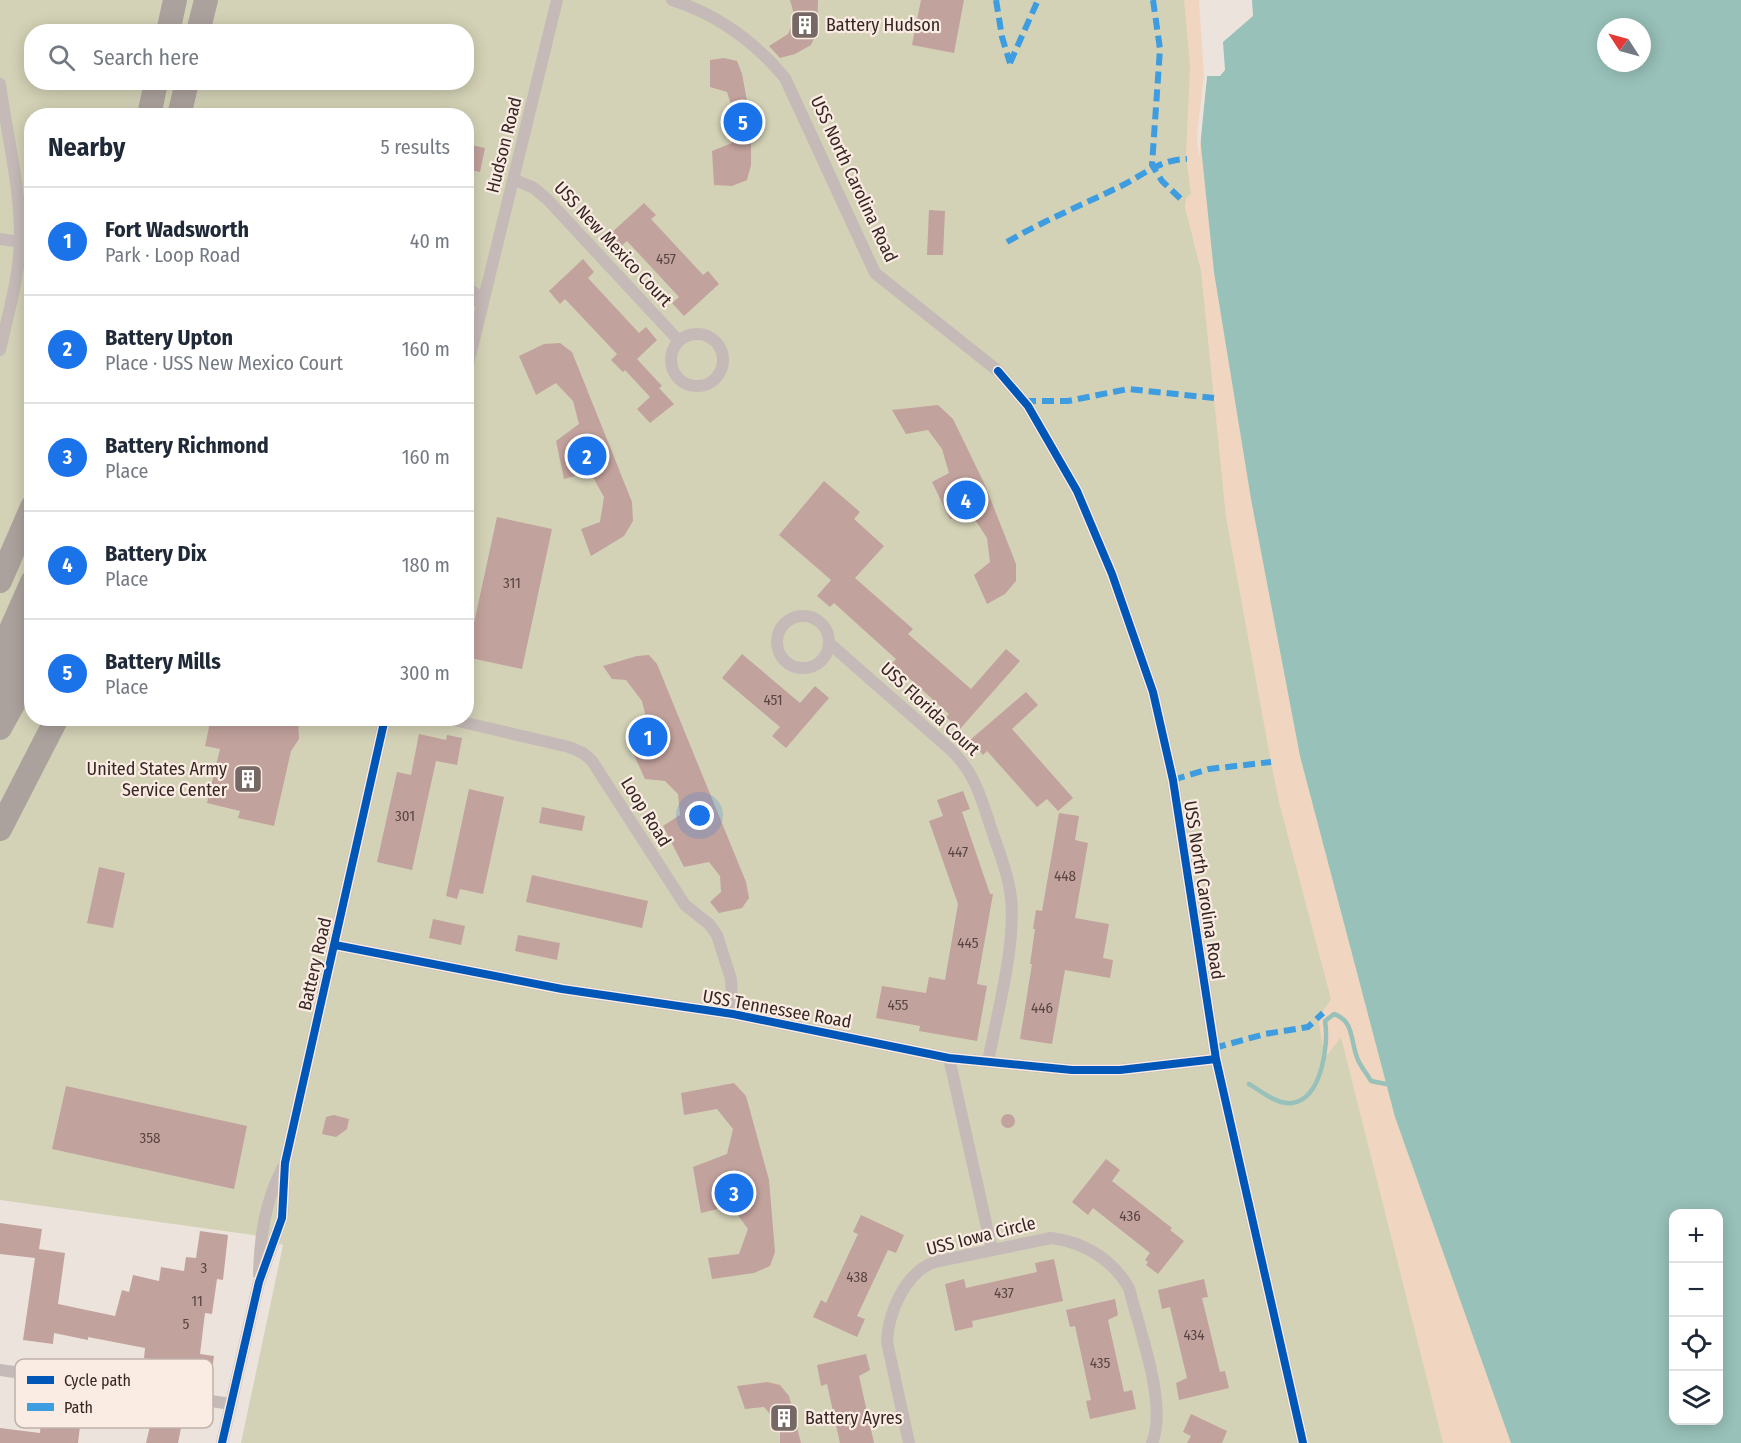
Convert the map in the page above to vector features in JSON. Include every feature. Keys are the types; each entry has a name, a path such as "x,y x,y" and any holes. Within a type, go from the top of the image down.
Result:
{"highway":[{"path":"170,24 175,0"},
{"path":"190,0 197,21"},
{"path":"151,108 154,90"},
{"path":"166,108 169,90"},
{"path":"181,108 185,90"},
{"path":"0,581 24,526"},
{"path":"0,654 24,623"},
{"path":"0,693 24,626"},
{"path":"0,728 24,684"},
{"path":"0,829 53,726"}],"street":[{"name":"Hudson Road","path":"483,299 515,180 557,0"},
{"name":"USS North Carolina Road","path":"672,0 691,6 720,22 769,59 796,97 865,255 876,273 886,284 1006,379 1028,406 1077,491 1113,574 1153,692 1173,780 1215,1059 1303,1443"},
{"path":"0,84 19,205 20,242 18,269 0,350"},
{"name":"USS New Mexico Court","path":"515,180 534,188 548,200 679,341"},
{"path":"0,239 20,242 24,245"},
{"path":"20,242 24,239"},
{"path":"474,293 483,299"},
{"path":"474,301 483,299"},
{"path":"474,338 483,299"},
{"path":"696,335 710,338 716,343 723,357 719,373 714,379 698,386 689,385 675,374 671,357 679,341 696,335"},
{"name":"USS Florida Court","path":"829,643 827,651 815,665 798,668 783,659 777,643 782,627 788,621 804,616 812,618 824,628 829,643 951,750 971,772 976,784 1009,886 1012,910 1011,934 988,1062"},
{"name":"Loop Road","path":"474,725 569,747 583,753 592,761 685,904 709,924 717,935 731,979 733,1014"},
{"name":"Battery Road","path":"259,1282 282,1218 285,1163 383,726"},
{"name":"USS Tennessee Road","path":"335,945 561,989 733,1014 950,1058 1072,1070 1120,1070 1215,1059"},
{"path":"950,1058 992,1250"},
{"name":"Battery Road","path":"259,1282 264,1216 272,1186 285,1163"},
{"name":"USS Iowa Circle","path":"909,1443 887,1347 888,1327 911,1278 928,1265 1051,1238 1071,1240 1089,1248 1118,1272 1129,1288 1158,1402 1158,1423 1152,1443"},
{"path":"222,1443 259,1282"},
{"path":"0,1370 15,1372"},
{"path":"213,1401 231,1404"}],"green space":[{"path":"0,0 1206,0 1511,1443 241,1443 283,1245 253,1235 0,1200"}],"sand":[{"path":"1184,0 1310,0 1560,1443 1443,1443 1341,1037 1325,1058 1318,1019 1331,999 1279,802 1226,517 1201,271 1185,207 1186,198 1191,194 1186,157 1190,65"}],"water":[{"path":"1202,0 1741,0 1741,1443 1511,1443 1395,1117 1300,756 1251,499 1214,272 1200,137 1207,76"}],"pier":[{"path":"1199,0 1252,0 1253,16 1223,42 1225,70 1220,76 1207,76 1199,158 1197,137 1204,76"}],"building":[{"name":"Battery Hudson","path":"790,0 818,0 817,32 811,45 795,54 780,58 769,46 788,34 795,18"},
{"path":"921,0 964,0 954,53 912,45"},
{"path":"724,58 737,61 742,74 751,122 751,165 747,180 732,186 714,185 712,151 732,143 736,121 727,92 710,87 710,60"},
{"path":"474,146 485,148 480,172 474,171"},
{"path":"644,203 656,215 651,219 703,275 708,271 719,284 684,316 672,303 679,297 627,241 620,247 609,235"},
{"path":"929,210 945,211 943,255 927,255"},
{"path":"583,259 594,272 588,278 639,333 646,327 657,340 637,359 662,386 659,388 674,404 650,423 637,409 650,397 625,370 623,372 611,360 617,354 565,299 560,304 549,291"},
{"path":"560,343 572,352 632,502 633,521 624,536 591,556 581,529 600,522 604,497 590,472 564,479 556,441 579,424 573,401 556,383 536,395 519,356 544,344"},
{"path":"938,405 953,419 985,485 1016,564 1016,581 1005,594 987,604 974,575 990,562 987,538 972,515 950,519 932,482 949,473 942,449 928,430 906,434 892,410"},
{"path":"824,481 860,512 854,519 884,546 855,578 913,629 908,634 971,689 1006,649 1020,661 960,729 946,717 949,714 892,663 896,659 834,603 830,607 817,596 831,580 779,535"},
{"path":"497,517 552,529 522,669 474,659 474,623"},
{"path":"742,654 800,703 815,686 829,698 786,748 772,736 780,727 722,678"},
{"path":"649,655 657,664 746,882 749,898 742,908 719,913 710,902 721,892 720,876 709,862 684,867 663,826 680,815 678,794 665,781 645,779 628,742 648,726 642,701 626,680 612,679 603,666 637,656"},
{"path":"1026,692 1038,705 1012,729 1073,798 1058,811 1047,799 1037,807 987,751 983,755 970,740"},
{"name":"United States Army Service Center","path":"209,726 298,726 299,739 291,751 274,826 238,818 240,811 207,803 220,749 205,746"},
{"path":"419,734 446,740 447,735 462,738 457,765 436,761 412,870 377,862 397,772 411,775"},
{"path":"469,789 504,797 483,894 460,889 457,899 446,896"},
{"path":"963,791 970,809 962,812 990,894 993,894 977,984 987,986 977,1041 919,1031 920,1026 876,1018 882,986 926,993 929,977 945,980 958,904 929,821 943,816 937,800"},
{"path":"542,807 585,816 582,831 539,823"},
{"path":"1059,813 1079,816 1075,840 1088,843 1075,918 1109,924 1103,958 1113,960 1110,978 1065,970 1052,1044 1020,1039 1032,964 1030,964 1036,910 1042,911"},
{"path":"99,867 125,873 113,928 87,923"},
{"path":"532,875 648,901 642,928 526,902"},
{"path":"433,919 465,926 461,945 429,938"},
{"path":"518,935 560,943 557,960 515,951"},
{"path":"734,1083 746,1096 769,1180 775,1252 770,1266 754,1273 712,1279 708,1258 739,1254 748,1229 731,1206 701,1213 693,1167 727,1154 733,1129 717,1109 684,1115 681,1093"},
{"path":"66,1086 247,1126 234,1189 52,1149"},
{"path":"1008,1114 1013,1116 1015,1121 1013,1126 1008,1128 1003,1126 1001,1121 1003,1116"},
{"path":"334,1115 349,1119 347,1129 336,1137 322,1134 326,1117"},
{"path":"1106,1159 1120,1170 1112,1181 1172,1228 1170,1230 1184,1241 1158,1274 1146,1265 1148,1262 1145,1260 1150,1253 1093,1208 1088,1215 1072,1202"},
{"path":"861,1215 904,1235 896,1253 888,1250 857,1316 865,1319 857,1337 813,1317 821,1300 826,1303 858,1234 853,1232"},
{"path":"0,1223 42,1229 39,1249 65,1253 58,1304 115,1316 122,1290 129,1292 133,1275 159,1281 161,1267 184,1271 186,1257 196,1258 200,1231 228,1235 223,1280 217,1279 212,1314 205,1313 200,1354 214,1356 213,1363 213,1359 144,1358 145,1348 88,1337 88,1340 54,1333 53,1344 23,1340 35,1258 0,1254"},
{"path":"1054,1259 1063,1301 972,1321 973,1327 955,1331 945,1284 964,1279 966,1288 1037,1272 1035,1263"},
{"path":"1204,1279 1208,1297 1202,1298 1220,1372 1225,1371 1229,1388 1179,1400 1176,1383 1187,1378 1170,1307 1162,1309 1158,1290"},
{"path":"1115,1299 1118,1315 1108,1320 1124,1392 1132,1390 1136,1409 1090,1419 1086,1401 1091,1400 1075,1326 1070,1327 1066,1310"},
{"path":"866,1354 870,1370 859,1376 874,1443 840,1443 827,1384 821,1386 817,1365"},
{"name":"Battery Ayres","path":"767,1382 780,1385 789,1396 801,1443 780,1443 780,1426 764,1407 745,1409 737,1386"},
{"path":"1191,1414 1227,1431 1222,1443 1187,1443 1191,1436 1183,1432"},
{"path":"0,1428 40,1433 40,1428 80,1428 78,1443 0,1443"},
{"path":"150,1428 181,1428 178,1443 146,1443"}],"waterway":[{"path":"1249,1084 1281,1102 1292,1103 1302,1099 1317,1081 1326,1043 1325,1021 1334,1014 1341,1017 1349,1027 1358,1060 1371,1081 1386,1084"}],"marked path":[{"path":"996,0 1002,37 1010,63"},
{"path":"1010,63 1038,0"},
{"path":"1153,0 1160,49 1152,165 1162,181 1184,202"},
{"path":"1007,242 1160,165 1187,159"},
{"path":"1024,401 1068,401 1128,389 1214,398"},
{"path":"1173,780 1209,769 1271,762"},
{"path":"1214,1048 1265,1034 1308,1027 1323,1013"}],"cycle path":[{"path":"998,371 1028,406 1077,491 1112,574 1153,692 1173,780 1216,1059 1303,1443"},
{"path":"222,1443 259,1282 282,1218 285,1163 383,726"},
{"path":"335,945 562,989 733,1014 949,1058 1072,1070 1120,1070 1216,1059"}],"place":[{"name":"Battery Hudson","path":"805,25"},
{"name":"Battery Mills","path":"743,122"},
{"name":"Battery Upton","path":"587,456"},
{"name":"Battery Dix","path":"966,500"},
{"name":"Fort Wadsworth","path":"648,737"},
{"name":"United States Army Service Center","path":"248,779"},
{"name":"Battery Richmond","path":"734,1193"},
{"name":"Battery Ayres","path":"784,1418"}]}
